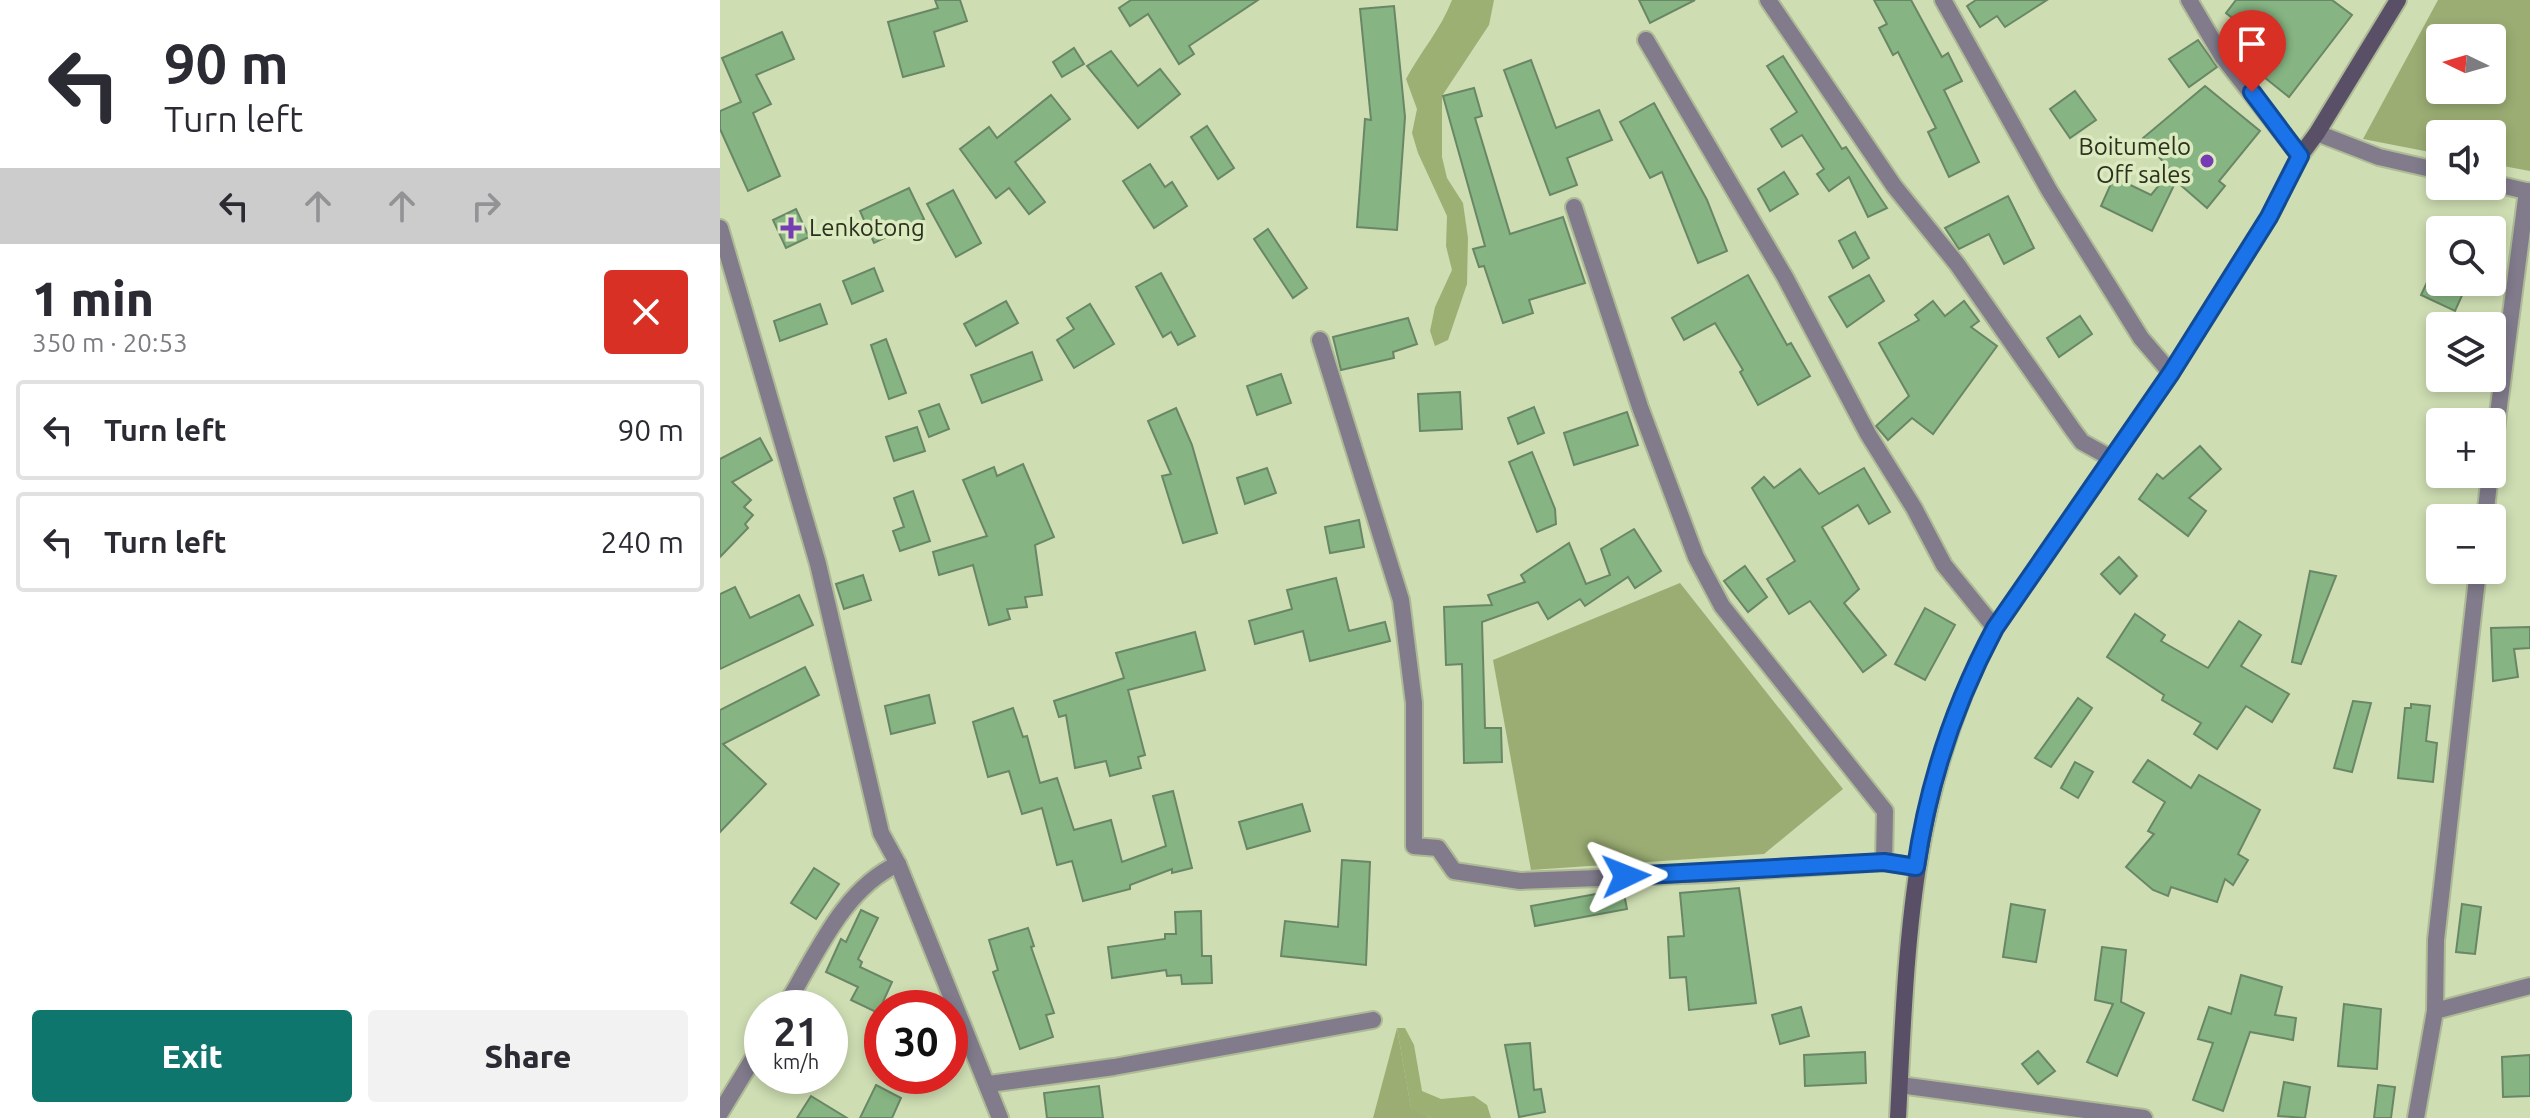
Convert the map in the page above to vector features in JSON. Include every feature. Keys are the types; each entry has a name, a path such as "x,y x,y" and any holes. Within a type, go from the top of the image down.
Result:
{"main road":[{"path":"1898,1118 1916,867 1941,754 1977,662 1995,628 2171,373 2269,217 2300,156 2398,0"}],"street":[{"path":"1768,0 1894,186 1957,264 2073,430 2082,442 2111,458"},
{"path":"1943,0 2049,190 2141,338 2171,373"},
{"path":"2189,0 2222,56 2300,156"},
{"path":"1646,40 1785,277 1868,434 1914,508 1944,565 1995,628"},
{"path":"2317,133 2379,157 2426,168"},
{"path":"2499,408 2528,191 2506,186"},
{"path":"1574,207 1640,407 1696,557 1722,606 1885,811 1884,862"},
{"path":"720,228 814,549 881,833 898,864 989,1084 1000,1118"},
{"path":"1320,340 1401,600 1414,703 1414,846 1438,848 1454,871 1520,881 1708,874 1884,862 1916,867"},
{"path":"2416,1118 2435,1011 2436,940 2476,584"},
{"path":"795,990 857,891 877,873 898,864"},
{"path":"2435,1011 2530,986"},
{"path":"989,1084 1114,1067 1373,1020"},
{"path":"720,1113 744,1074"},
{"path":"1900,1085 2144,1118"}],"green space":[{"path":"1452,0 1494,0 1489,25 1442,96 1442,157 1447,178 1463,203 1468,238 1467,284 1448,340 1435,346 1430,331 1435,307 1452,270 1446,246 1447,216 1412,133 1417,109 1406,79"},
{"path":"2438,0 2530,0 2530,171 2506,167 2506,120 2426,120 2426,151 2363,139"},
{"path":"1680,583 1843,789 1764,854 1531,870 1493,660"},
{"path":"1397,1028 1411,1108 1431,1118 1373,1118"},
{"path":"1397,1028 1405,1028 1414,1045 1422,1091 1441,1099 1474,1096 1487,1105 1491,1118 1431,1118 1411,1109"}],"building":[{"path":"935,0 960,0 967,21 934,32 944,66 903,77 888,22 938,8"},
{"path":"1131,0 1258,0 1189,46 1194,54 1179,64 1148,14 1130,26 1119,8"},
{"path":"1639,0 1695,0 1650,23"},
{"path":"1874,0 1911,0 1942,57 1948,53 1962,81 1944,90 1979,162 1949,177 1928,132 1936,128 1898,52 1893,55 1879,28 1887,24"},
{"path":"1976,0 2047,0 2005,27 1997,16 1980,27 1967,6"},
{"path":"2236,0 2332,0 2352,15 2289,97 2234,53 2250,32 2226,13"},
{"path":"1394,6 1405,117 1397,230 1357,227 1365,119 1371,120 1360,9"},
{"path":"782,32 794,59 756,75 771,104 753,113 780,176 748,191 720,129 720,111 741,102 722,58"},
{"path":"2198,40 2217,67 2189,87 2169,59"},
{"path":"1074,48 1084,64 1062,77 1053,62"},
{"path":"1111,51 1138,86 1160,69 1180,94 1138,128 1087,66"},
{"path":"1783,56 1842,149 1846,147 1887,208 1868,217 1849,177 1829,191 1817,174 1824,169 1802,135 1782,147 1771,129 1797,112 1767,66"},
{"path":"1531,60 1556,128 1599,110 1612,140 1567,158 1577,185 1550,195 1504,70"},
{"path":"2205,86 2260,131 2219,181 2225,186 2207,208 2176,181 2152,231 2101,206 2114,177 2151,195 2171,171 2143,138"},
{"path":"1474,88 1482,116 1475,118 1510,234 1563,217 1585,283 1529,300 1533,313 1503,323 1484,266 1479,267 1473,249 1485,246 1443,96"},
{"path":"2075,91 2096,120 2070,138 2050,109"},
{"path":"1051,95 1070,119 1015,162 1045,202 1029,214 1009,188 996,198 960,149 989,127 997,138"},
{"path":"1654,103 1707,200 1727,251 1698,263 1662,172 1650,178 1620,122"},
{"path":"1207,126 1234,168 1218,179 1191,137"},
{"path":"1150,164 1165,187 1172,182 1187,206 1154,228 1123,181"},
{"path":"1784,172 1798,194 1770,211 1758,189"},
{"path":"909,188 924,219 874,243 860,211"},
{"path":"953,190 981,243 956,257 927,204"},
{"path":"2008,196 2034,248 2004,264 1989,234 1959,249 1945,228"},
{"name":"Lenkotong","path":"796,209 809,237 786,248 773,220"},
{"path":"1268,229 1307,288 1293,298 1254,239"},
{"path":"1855,232 1869,258 1853,268 1839,241"},
{"path":"874,268 883,291 852,304 843,281"},
{"path":"1161,273 1195,336 1178,345 1171,332 1163,337 1136,287"},
{"path":"1748,275 1787,345 1791,343 1810,376 1758,405 1740,372 1743,370 1715,323 1684,340 1672,318"},
{"path":"1869,275 1884,301 1847,327 1829,297"},
{"path":"2426,284 2426,296 2462,296 2455,311 2421,295"},
{"path":"1006,301 1018,323 976,346 964,324"},
{"path":"1933,301 1945,316 1964,301 1979,321 1971,327 1997,346 1933,434 1912,418 1888,440 1876,426 1909,396 1879,343 1919,320 1915,315"},
{"path":"820,304 827,324 780,341 774,321"},
{"path":"1090,304 1114,344 1074,368 1057,340 1074,329 1067,318"},
{"path":"2080,316 2092,334 2059,357 2047,338"},
{"path":"1408,318 1417,344 1393,352 1394,358 1341,370 1333,337"},
{"path":"886,339 906,393 889,399 871,345"},
{"path":"1032,352 1042,380 982,403 971,375"},
{"path":"1281,374 1291,403 1257,415 1247,386"},
{"path":"1460,392 1462,429 1420,431 1418,394"},
{"path":"939,404 949,429 929,437 919,411"},
{"path":"1534,407 1544,433 1518,444 1508,418"},
{"path":"1176,408 1192,445 1217,533 1183,543 1162,476 1171,474 1148,421"},
{"path":"1627,412 1638,445 1574,465 1564,433"},
{"path":"917,427 925,451 894,461 886,437"},
{"path":"760,438 772,460 732,482 751,500 744,507 753,515 745,524 748,528 720,557 720,459"},
{"path":"2200,446 2221,469 2189,498 2206,511 2188,536 2139,499 2157,474 2163,479"},
{"path":"1532,452 1555,509 1556,524 1537,532 1509,462"},
{"path":"1023,464 1054,537 1035,545 1042,595 1025,597 1027,607 1007,609 1010,619 989,625 973,565 939,575 933,552 987,536 963,480 994,467 997,476"},
{"path":"1267,468 1276,493 1245,504 1237,478"},
{"path":"1864,468 1890,512 1869,524 1858,505 1822,527 1859,589 1844,603 1886,655 1863,672 1810,601 1789,614 1767,579 1795,561 1752,488 1764,477 1774,488 1800,469 1819,494"},
{"path":"913,491 930,541 900,551 893,531 904,527 894,498"},
{"path":"1359,520 1364,547 1330,553 1325,527"},
{"path":"1634,529 1661,571 1635,588 1628,577 1585,606 1580,599 1548,619 1538,602 1482,622 1485,728 1501,728 1502,762 1464,763 1462,664 1446,665 1444,607 1492,605 1488,595 1525,582 1521,575 1569,543 1586,584 1610,575 1601,549"},
{"path":"2119,557 2137,576 2120,594 2101,574"},
{"path":"1745,566 1767,597 1748,612 1724,581"},
{"path":"2310,571 2336,576 2301,664 2292,662"},
{"path":"863,575 871,600 844,609 836,584"},
{"path":"1336,578 1349,631 1385,622 1390,641 1310,661 1303,631 1255,644 1249,621 1292,609 1287,590"},
{"path":"735,587 750,618 799,595 813,625 720,669 720,594"},
{"path":"1925,608 1955,625 1925,680 1895,664"},
{"path":"2135,614 2165,635 2161,641 2208,668 2239,621 2261,635 2241,666 2289,694 2272,722 2246,706 2217,749 2194,734 2201,723 2162,700 2164,695 2107,657"},
{"path":"2530,627 2530,648 2514,649 2518,677 2493,681 2491,628"},
{"path":"1195,632 1205,670 1128,690 1145,755 1138,757 1141,768 1110,776 1106,761 1075,768 1066,715 1059,717 1054,701 1124,678 1116,653"},
{"path":"805,667 819,695 723,744 766,784 720,832 720,710"},
{"path":"929,695 935,723 891,734 885,706"},
{"path":"2078,698 2092,708 2051,767 2035,758"},
{"path":"2353,701 2371,703 2352,772 2334,768"},
{"path":"2411,704 2430,706 2426,741 2437,743 2433,782 2398,778 2405,708 2411,708"},
{"path":"1013,708 1023,737 1027,736 1040,783 1057,778 1074,830 1111,820 1122,862 1166,846 1153,796 1173,791 1192,868 1172,873 1172,869 1130,885 1130,889 1083,901 1072,861 1057,865 1042,808 1022,814 1009,771 988,777 973,722"},
{"path":"2148,760 2191,788 2199,775 2260,810 2238,854 2248,860 2233,885 2225,879 2217,902 2171,887 2168,896 2153,890 2126,867 2154,834 2148,831 2165,802 2133,782"},
{"path":"2075,762 2093,772 2078,798 2061,788"},
{"path":"1302,804 1310,831 1247,849 1239,822"},
{"path":"1342,860 1370,862 1366,965 1281,956 1285,921 1338,927"},
{"path":"814,868 839,884 816,919 791,903"},
{"path":"1739,888 1756,1003 1689,1010 1686,977 1670,978 1668,937 1684,936 1680,893"},
{"path":"1623,889 1627,909 1535,926 1531,906"},
{"path":"2011,904 2045,910 2036,962 2003,957"},
{"path":"2462,904 2481,907 2475,954 2456,952"},
{"path":"861,910 878,918 858,959 862,962 860,967 892,982 888,990 864,990 864,1006 851,1000 858,987 826,972 841,939 846,942"},
{"path":"1201,911 1202,956 1211,956 1212,983 1182,984 1181,975 1167,976 1166,970 1112,978 1108,947 1165,939 1165,934 1176,934 1175,912"},
{"path":"1028,928 1034,946 1031,947 1054,1013 1046,1015 1053,1037 1020,1049 993,972 998,970 989,940"},
{"path":"2102,947 2126,950 2121,1002 2144,1013 2117,1076 2087,1062 2113,1004 2095,1000"},
{"path":"2241,975 2282,987 2275,1015 2296,1018 2293,1040 2250,1032 2223,1111 2193,1100 2213,1043 2198,1039 2209,1007 2231,1014"},
{"path":"2344,1004 2381,1009 2377,1069 2338,1066"},
{"path":"1801,1007 1809,1036 1780,1044 1772,1015"},
{"path":"1530,1043 1534,1090 1541,1089 1545,1112 1519,1117 1505,1045"},
{"path":"2038,1051 2055,1071 2038,1084 2022,1064"},
{"path":"1865,1052 1866,1083 1805,1086 1804,1055"},
{"path":"2530,1055 2530,1096 2503,1097 2502,1057"},
{"path":"2284,1082 2310,1087 2305,1118 2278,1116"},
{"path":"2378,1085 2395,1087 2391,1118 2374,1118"},
{"path":"1099,1086 1103,1118 1047,1118 1044,1093"},
{"path":"872,1094 893,1094 901,1098 892,1118 860,1118"},
{"path":"811,1096 847,1118 797,1118"}],"place":[{"name":"Boitumelo Off sales","path":"2207,161"},
{"name":"Lenkotong","path":"791,228"}],"route":[{"path":"1626,876 1708,874 1814,864 1884,862 1916,867 1924,816 1941,754 1977,662 1995,628 2141,411 2171,373 2269,217 2300,156 2252,92"}]}
